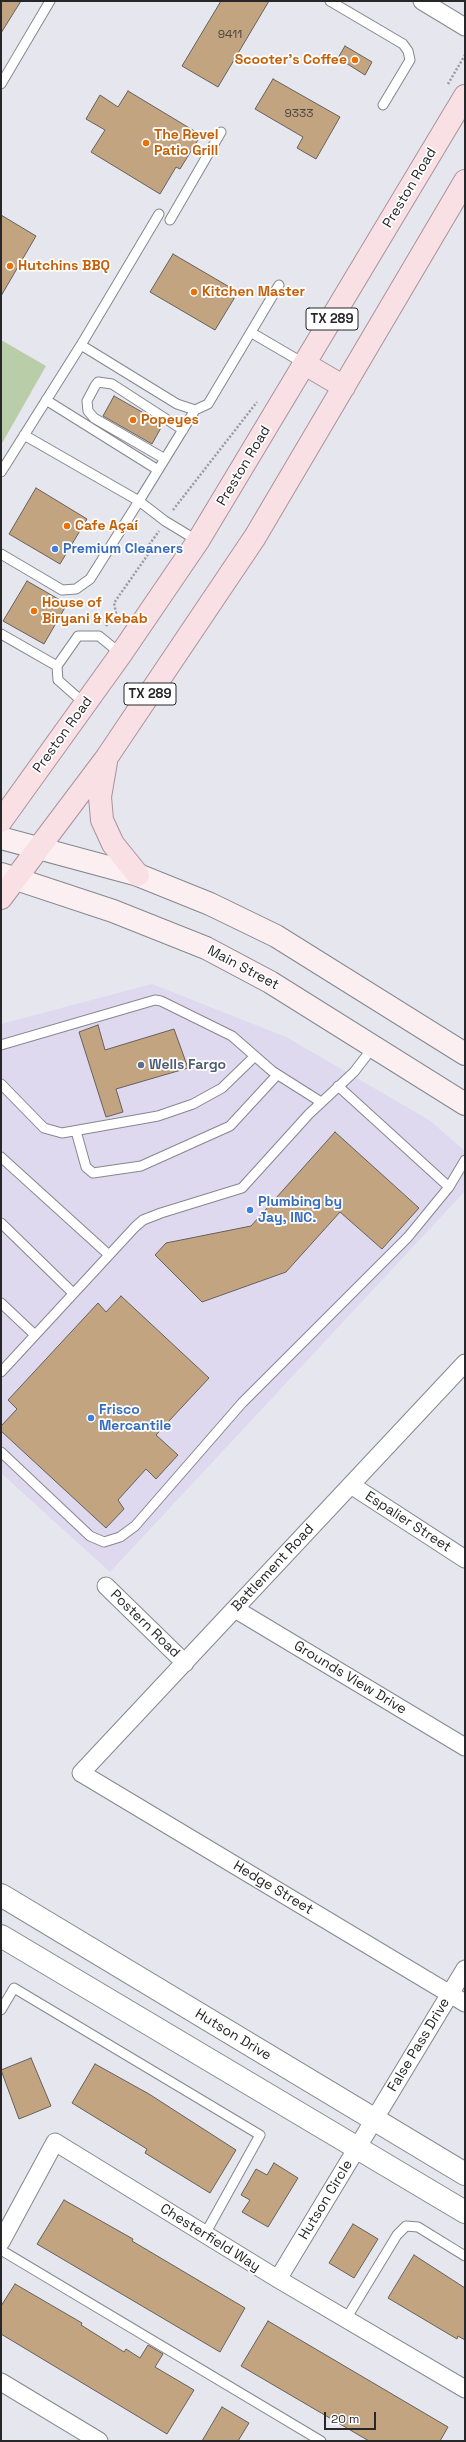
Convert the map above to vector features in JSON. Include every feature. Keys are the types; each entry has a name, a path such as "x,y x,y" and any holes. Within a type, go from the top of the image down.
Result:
{"main road":[{"name":"Preston Road","path":"1,822 121,654 198,541 465,96"},
{"name":"TX 289","path":"1,898 9,876 40,847 107,757 251,544 465,181"},
{"path":"305,364 344,387"},
{"path":"107,757 100,797 102,820 113,844 138,875"},
{"path":"1,838 40,847 138,875 210,904 276,936 465,1054"},
{"name":"Main Street","path":"9,876 113,911 206,948 270,982 465,1104"}],"street":[{"path":"422,1 465,27"},
{"name":"Battlement Road","path":"81,1773 465,1363"},
{"name":"Espalier Street","path":"351,1485 465,1559"},
{"name":"Postern Road","path":"106,1586 185,1663"},
{"name":"Grounds View Drive","path":"235,1609 465,1747"},
{"name":"Hedge Street","path":"81,1773 465,2003"},
{"name":"Hutson Drive","path":"1,1895 465,2174"},
{"path":"1,1936 465,2212"},
{"name":"False Pass Drive","path":"374,2120 465,1970"},
{"name":"Hutson Circle","path":"278,2279 374,2120"},
{"name":"Chesterfield Way","path":"1,2242 54,2142 278,2279 465,2390"},
{"path":"1,2382 99,2441"}],"lane":[{"path":"1,84 50,1"},
{"path":"330,1 403,44 408,51 410,60 383,106"},
{"path":"170,220 221,132"},
{"path":"1,472 81,345 159,214"},
{"path":"1,554 62,590 76,589 90,579 195,410 208,404 279,285"},
{"path":"252,332 305,364"},
{"path":"81,345 177,404 195,410"},
{"path":"165,459 94,418 88,411 86,400 95,386 101,382 112,384 183,430"},
{"path":"46,400 158,470"},
{"path":"24,435 139,501 165,521 198,541"},
{"path":"1,634 57,666"},
{"path":"85,704 58,680 57,666 78,636 99,636 121,654"},
{"path":"1,1045 155,1000 162,1001 226,1032 277,1074 321,1102"},
{"path":"2,1368 143,1220 242,1188 321,1102 354,1072 374,1046"},
{"path":"1,1084 44,1128 62,1133 158,1116 193,1104 222,1088 255,1056"},
{"path":"76,1131 86,1167 93,1173 141,1166 230,1126 277,1074"},
{"path":"338,1086 449,1187"},
{"path":"1,1157 109,1255"},
{"path":"1,1452 90,1536 104,1542 120,1537 135,1526 242,1403 408,1237 449,1187 465,1160"},
{"path":"1,1223 73,1293"},
{"path":"1,1303 35,1335"},
{"path":"1,2010 14,1988 260,2135 205,2234"},
{"path":"346,2320 397,2235 406,2226 418,2227 465,2256"},
{"path":"1,2250 322,2441"}],"shaded area":[{"path":"152,984 286,1037 429,1120 465,1151 465,1191 110,1572 1,1473 1,1024"}],"green space":[{"path":"1,340 46,366 1,445"}],"building":[{"path":"1,1 21,1 1,33"},
{"path":"221,1 269,1 218,87 182,66"},
{"name":"Scooter's Coffee","path":"345,46 372,62 365,75 338,58"},
{"path":"273,79 340,117 316,159 297,148 303,137 255,109"},
{"name":"The Revel Patio Grill","path":"128,91 201,135 180,169 176,167 160,194 91,152 105,130 86,119 100,95 118,107"},
{"name":"Hutchins BBQ","path":"1,215 36,236 1,296"},
{"name":"Kitchen Master","path":"173,254 238,292 215,330 150,292"},
{"name":"Popeyes","path":"114,396 163,424 152,444 103,416"},
{"path":"36,488 87,519 60,564 9,534"},
{"path":"27,581 67,604 44,644 3,621"},
{"path":"98,1025 105,1050 174,1029 188,1068 116,1089 123,1112 106,1117 79,1032"},
{"path":"335,1132 419,1208 382,1249 340,1212 286,1272 202,1302 155,1255 166,1243 251,1226"},
{"name":"Frisco Mercantile","path":"121,1296 209,1378 156,1435 178,1455 156,1479 146,1469 118,1500 124,1509 106,1528 1,1431 1,1426 17,1409 8,1400 98,1303 106,1312"},
{"path":"31,2058 51,2106 19,2119 1,2070"},
{"path":"95,2064 149,2094 236,2150 210,2193 145,2153 147,2149 72,2103"},
{"path":"274,2163 298,2178 268,2227 242,2212 250,2200 241,2195 256,2169 267,2175"},
{"path":"64,2200 133,2239 132,2241 245,2308 220,2352 37,2244"},
{"path":"353,2224 378,2239 354,2278 329,2263"},
{"path":"414,2255 465,2288 465,2340 458,2336 457,2339 388,2298"},
{"path":"15,2284 82,2323 81,2325 124,2352 126,2349 140,2358 148,2345 163,2354 155,2367 194,2390 167,2434 1,2334 1,2306"},
{"path":"268,2321 448,2427 440,2441 369,2441 241,2366"},
{"path":"222,2407 249,2423 238,2441 202,2441"}],"place":[{"name":"Scooter's Coffee","path":"355,60"},
{"name":"The Revel Patio Grill","path":"146,143"},
{"name":"Hutchins BBQ","path":"10,266"},
{"name":"Kitchen Master","path":"194,292"},
{"name":"Popeyes","path":"133,420"},
{"name":"Cafe Açaí","path":"67,526"},
{"name":"Premium Cleaners","path":"55,549"},
{"name":"House of Biryani & Kebab","path":"34,611"},
{"name":"Wells Fargo","path":"141,1065"},
{"name":"Plumbing by Jay, INC.","path":"250,1210"},
{"name":"Frisco Mercantile","path":"91,1418"}]}
